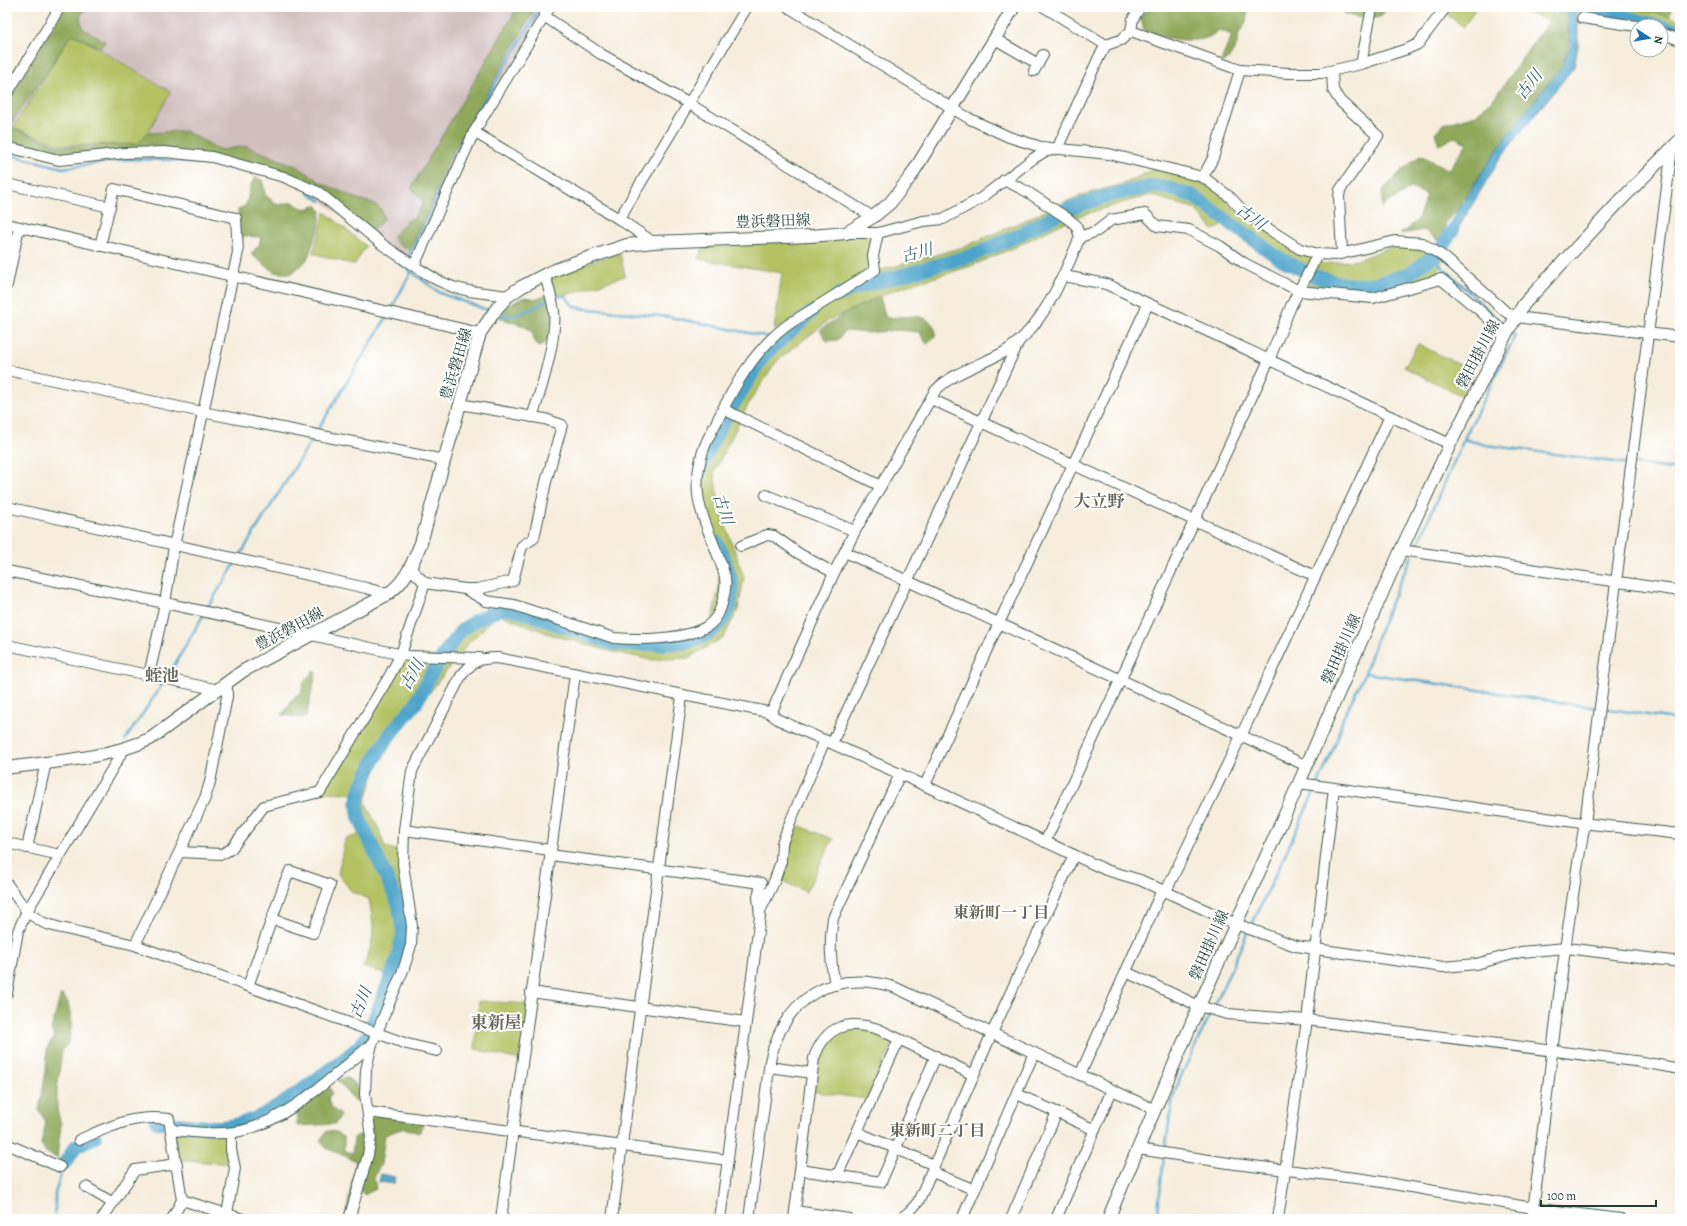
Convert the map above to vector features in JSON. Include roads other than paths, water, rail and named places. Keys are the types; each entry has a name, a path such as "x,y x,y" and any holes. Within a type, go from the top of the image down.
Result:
{"main road":[{"name":"豊浜磐田線","path":"7,768 105,754 124,749 150,739 243,671 388,594 399,586 410,568 421,543 480,332 497,308 508,296 521,287 545,275 609,250 627,245 653,242 811,236 846,233 890,203 911,176 1014,7"},
{"name":"磐田掛川線","path":"1108,1219 1199,1006 1307,766 1401,550 1450,444 1506,334 1524,304 1676,144"}],"street":[{"path":"7,94 60,7"},
{"path":"414,266 474,132 550,7"},
{"path":"619,219 747,7"},
{"path":"788,7 970,119 1009,137 1041,147 1109,154 1203,177 1230,197 1243,211 1267,228 1300,249 1317,256 1329,256 1395,241 1422,243 1444,257 1506,312 1516,317 1680,337"},
{"path":"1044,7 1106,45"},
{"path":"1057,149 1098,57 1106,45 1121,40 1131,31 1133,19 1140,7"},
{"path":"1361,64 1372,8 1370,7"},
{"path":"1131,31 1240,70 1289,74 1321,73 1361,64 1407,50 1418,44 1446,7"},
{"path":"544,16 601,54 688,103 873,216"},
{"path":"1582,18 1629,25"},
{"path":"1669,36 1680,40"},
{"path":"995,38 1038,63"},
{"path":"1203,177 1213,158 1240,70"},
{"path":"1332,71 1333,90 1340,101 1378,136 1340,190 1339,197 1342,253"},
{"path":"474,132 619,219 653,242"},
{"path":"1532,1219 1574,887 1585,823 1649,333 1676,144"},
{"path":"7,147 59,160 125,153 164,152 212,157 284,177 318,192 383,245 437,280 453,287 508,296"},
{"path":"846,233 878,233 923,221 943,219 980,199 1034,158 1044,152 1057,149"},
{"path":"768,712 773,709 780,697 834,573 855,531 936,391 948,379 1006,351 1019,340 1038,319 1064,276 1080,237 1076,226 1067,218 1026,191 1004,180"},
{"path":"7,184 110,207"},
{"path":"100,246 114,190 236,218 238,252 174,546 165,603 150,675"},
{"path":"1080,237 1097,231 1111,220 1145,214 1157,226 1189,230 1220,246 1244,263 1299,291 1373,298 1441,279 1506,334"},
{"path":"7,224 480,332"},
{"path":"7,285 19,227"},
{"path":"465,589 486,600 514,605 614,638 630,639 672,636 706,627 714,620 721,609 726,587 724,571 702,517 697,499 696,482 703,451 730,394 758,353 771,339 786,326 875,270 873,256 878,233"},
{"path":"1045,842 1269,360 1299,291 1317,256"},
{"path":"532,417 540,393 553,336 554,311 545,275"},
{"path":"1064,276 1106,284 1450,444"},
{"path":"925,785 1148,304"},
{"path":"760,911 774,882 781,861 782,843 791,820 907,580 1019,340"},
{"path":"7,370 202,412 444,460"},
{"path":"931,399 1315,576"},
{"path":"410,568 424,583 465,589 477,589 513,582 522,546 534,538 546,482 562,425 544,419 460,404"},
{"path":"723,409 881,486"},
{"path":"1080,1074 1164,890 1241,736 1390,416"},
{"path":"766,495 855,531"},
{"path":"7,507 388,594"},
{"path":"740,546 767,535 774,536 798,554 834,573"},
{"path":"1401,550 1680,592"},
{"path":"845,552 1307,766"},
{"path":"7,571 165,603 400,654 453,658 498,658 768,712 779,720 925,785 1106,870 1140,880 1236,924 1296,946 1443,967 1476,964 1521,952 1566,948 1680,962"},
{"path":"180,852 222,854 231,849 264,806 320,792 390,675 400,654 424,583"},
{"path":"7,645 150,675 223,686 227,697 210,782 205,798 135,945"},
{"path":"349,1219 368,1155 371,1137 365,1094 366,1070 372,1044 404,968 411,945 412,926 402,864 404,830 409,790 414,766 462,676 471,664 484,658"},
{"path":"501,1219 575,674"},
{"path":"612,1219 682,696"},
{"path":"7,993 9,969 18,932 27,911 124,749"},
{"path":"27,848 46,762"},
{"path":"835,985 830,952 830,936 833,918 900,774"},
{"path":"1299,783 1585,823 1680,834"},
{"path":"1278,1219 1307,1020 1334,788"},
{"path":"404,830 659,870 761,883 758,898 760,911 720,1219"},
{"path":"7,844 60,855"},
{"path":"900,1219 918,1202 992,1033 1074,855"},
{"path":"248,986 272,919 290,871 330,885 313,933 272,919"},
{"path":"7,884 27,911 44,923 135,945 407,1044 437,1051"},
{"path":"1126,972 1199,1006 1228,1014 1307,1020 1553,1051 1680,1069"},
{"path":"749,1219 769,1067 774,1044 785,1020 801,1003 814,994 835,985 868,982 894,987 1155,1110"},
{"path":"531,992 746,1022"},
{"path":"849,1219 795,1215 814,1058 818,1046 832,1031 841,1026 852,1024 864,1025 878,1029 974,1075"},
{"path":"837,1176 899,1039"},
{"path":"171,1130 218,1134 231,1133 259,1126 279,1116 317,1089 372,1044"},
{"path":"962,1219 1034,1053"},
{"path":"800,1170 881,1182 936,1056"},
{"path":"769,1067 812,1073"},
{"path":"1056,1219 1112,1090"},
{"path":"1017,1094 1095,1130"},
{"path":"368,1112 728,1160"},
{"path":"1011,1219 1057,1112"},
{"path":"79,1140 105,1128 144,1117 170,1119 182,1200 172,1219"},
{"path":"857,1132 896,1148 975,1190"},
{"path":"226,1214 235,1168 231,1150 231,1133"},
{"path":"7,1144 60,1167"},
{"path":"1138,1149 1235,1164 1285,1169 1404,1185 1533,1208 1622,1219"},
{"path":"102,1219 135,1170 177,1164"},
{"path":"86,1188 113,1203"},
{"path":"182,1200 243,1219"}],"water":[{"path":"1553,7 1574,7 1578,24 1578,47 1574,67 1501,157 1446,249 1441,244 1459,208 1520,118 1561,68 1571,44 1566,12"},
{"path":"381,1174 395,1177 394,1184 379,1182"}],"waterway":[{"path":"408,258 468,128 541,7"},
{"path":"1585,7 1629,18"},
{"path":"1669,29 1680,32"},
{"path":"7,154 63,168 128,159 170,160 221,166 249,172"},
{"name":"古川","path":"838,295 859,287 970,256 1010,239 1068,209 1111,195 1153,186 1168,188 1193,196 1279,258 1314,276 1344,284 1366,285 1389,280 1410,273 1438,253 1453,230"},
{"path":"308,193 321,201"},
{"path":"386,253 440,293 490,311"},
{"path":"1433,258 1505,326"},
{"path":"391,310 411,272"},
{"path":"553,297 566,296 573,306 579,308 670,317 769,337"},
{"path":"497,314 510,316 524,312 548,300"},
{"name":"古川","path":"702,467 704,459 723,421 764,355 811,313"},
{"path":"317,431 388,315"},
{"path":"1415,550 1464,439 1515,336 1511,333"},
{"path":"239,557 313,438"},
{"path":"1464,439 1486,445 1629,464"},
{"path":"1634,464 1680,470"},
{"name":"古川","path":"157,1122 221,1127 249,1121 287,1101 353,1052 368,1035 397,961 403,933 399,905 359,817 357,802 362,785 375,758 391,733 416,703 431,674 462,630 475,621 500,609 510,608 611,643 631,645 686,643 706,635 714,629 724,618 730,606 732,589 731,579 725,560 716,542"},
{"path":"1318,784 1338,738 1343,718 1365,673 1396,590 1413,554"},
{"path":"206,610 236,562"},
{"path":"168,676 204,614"},
{"path":"1365,673 1598,708"},
{"path":"125,740 164,682"},
{"path":"1603,708 1680,720"},
{"path":"1251,927 1316,788"},
{"path":"7,939 16,924"},
{"path":"1214,1007 1248,931"},
{"path":"1165,1151 1173,1097 1181,1076 1211,1013"},
{"name":"古川","path":"64,1164 76,1146 95,1137"},
{"path":"1157,1219 1164,1156"},
{"path":"55,1219 55,1194 62,1169"}],"district":[{"name":"大立野","path":"1099,501"},
{"name":"蛭池","path":"162,675"},
{"name":"東新町一丁目","path":"1001,913"},
{"name":"東新屋","path":"496,1022"},
{"name":"東新町二丁目","path":"937,1131"}]}
